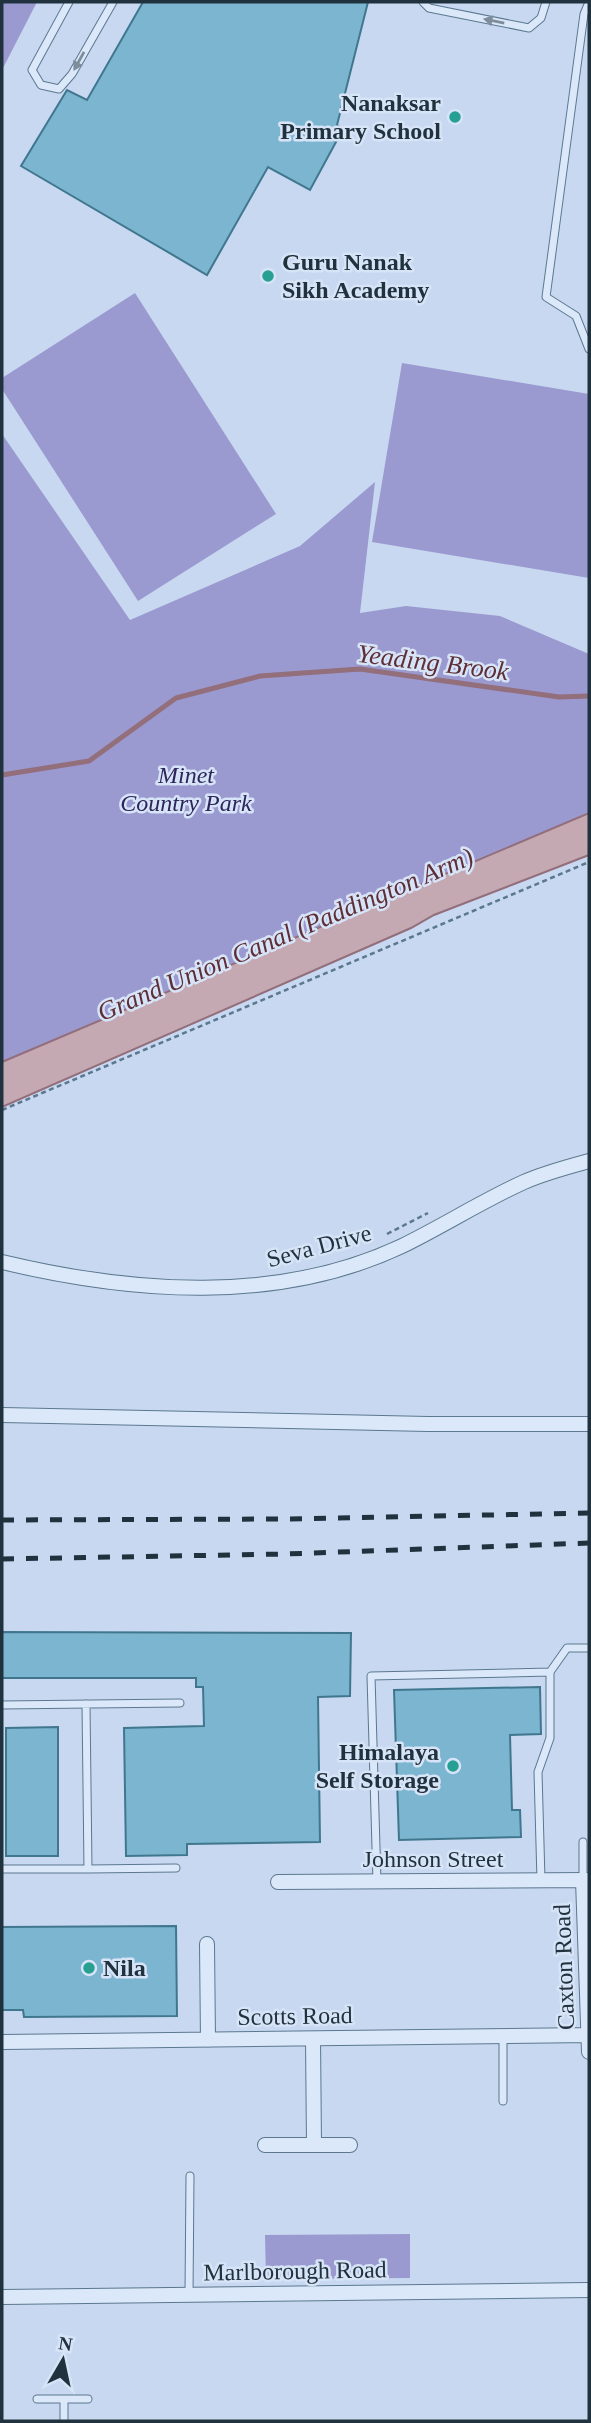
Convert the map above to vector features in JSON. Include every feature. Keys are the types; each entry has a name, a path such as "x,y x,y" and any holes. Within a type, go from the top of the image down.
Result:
{"street":[{"name":"Seva Drive","path":"2,1262 96,1281 149,1286 211,1288 283,1282 331,1271 401,1246 526,1180 589,1161"},
{"path":"2,1415 589,1424"},
{"name":"Johnson Street","path":"278,1882 586,1880"},
{"name":"Caxton Road","path":"586,1880 589,2052"},
{"path":"207,1944 208,2040"},
{"name":"Scotts Road","path":"2,2042 589,2035"},
{"path":"313,2039 314,2145"},
{"path":"265,2145 350,2145"},
{"name":"Marlborough Road","path":"2,2297 589,2290"}],"lane":[{"path":"69,2 32,70 41,85 59,89 72,74 113,2"},
{"path":"424,2 429,8 529,28 541,18 546,2"},
{"path":"589,2 584,14 546,297 576,316 589,349"},
{"path":"541,1881 538,1772 550,1738 550,1672 567,1648 589,1648"},
{"path":"377,1882 371,1676 550,1672"},
{"path":"2,1705 180,1703"},
{"path":"86,1704 88,1868"},
{"path":"583,1842 586,1880"},
{"path":"2,1869 176,1868"},
{"path":"503,2035 503,2101"},
{"path":"189,2295 190,2176"},
{"path":"37,2399 88,2399"},
{"path":"64,2399 64,2421"}],"path":[{"path":"2,1111 589,862"},
{"path":"380,1237 437,1209"}],"green space":[{"path":"2,2 37,2 2,70"},
{"path":"135,293 276,514 138,601 2,389 2,378"},
{"path":"402,363 589,394 589,578 372,542"},
{"name":"Minet Country Park","path":"2,434 130,620 300,546 375,482 360,613 406,606 500,616 589,654 589,812 470,867 2,1063"},
{"path":"410,2234 410,2278 266,2279 265,2235"}],"shaded area":[{"path":"589,813 589,855 434,915 411,928 2,1107 2,1062"}],"building":[{"name":"Guru Nanak Sikh Academy","path":"143,2 368,2 337,125 343,129 310,190 268,167 207,275 21,166 67,90 87,100"},
{"path":"2,1632 351,1633 350,1696 318,1697 320,1842 187,1844 187,1855 126,1856 124,1728 204,1726 203,1687 196,1687 196,1678 2,1678"},
{"name":"Himalaya Self Storage","path":"540,1687 541,1734 510,1735 512,1810 520,1810 521,1837 399,1840 394,1690"},
{"path":"58,1727 58,1856 6,1856 6,1728"},
{"name":"Nila","path":"176,1926 177,2016 24,2017 23,2010 2,2010 2,1927"}],"waterway":[{"name":"Yeading Brook","path":"2,775 89,761 176,698 260,676 360,669 559,697 589,696"}],"railway":[{"path":"2,1520 285,1519 589,1513"},
{"path":"2,1559 286,1554 589,1543"}],"place":[{"name":"Nanaksar Primary School","path":"455,117"},
{"name":"Guru Nanak Sikh Academy","path":"268,276"},
{"name":"Himalaya Self Storage","path":"453,1766"},
{"name":"Nila","path":"89,1968"}],"water label":[{"name":"Grand Union Canal (Paddington Arm)","path":"285,934"}]}
